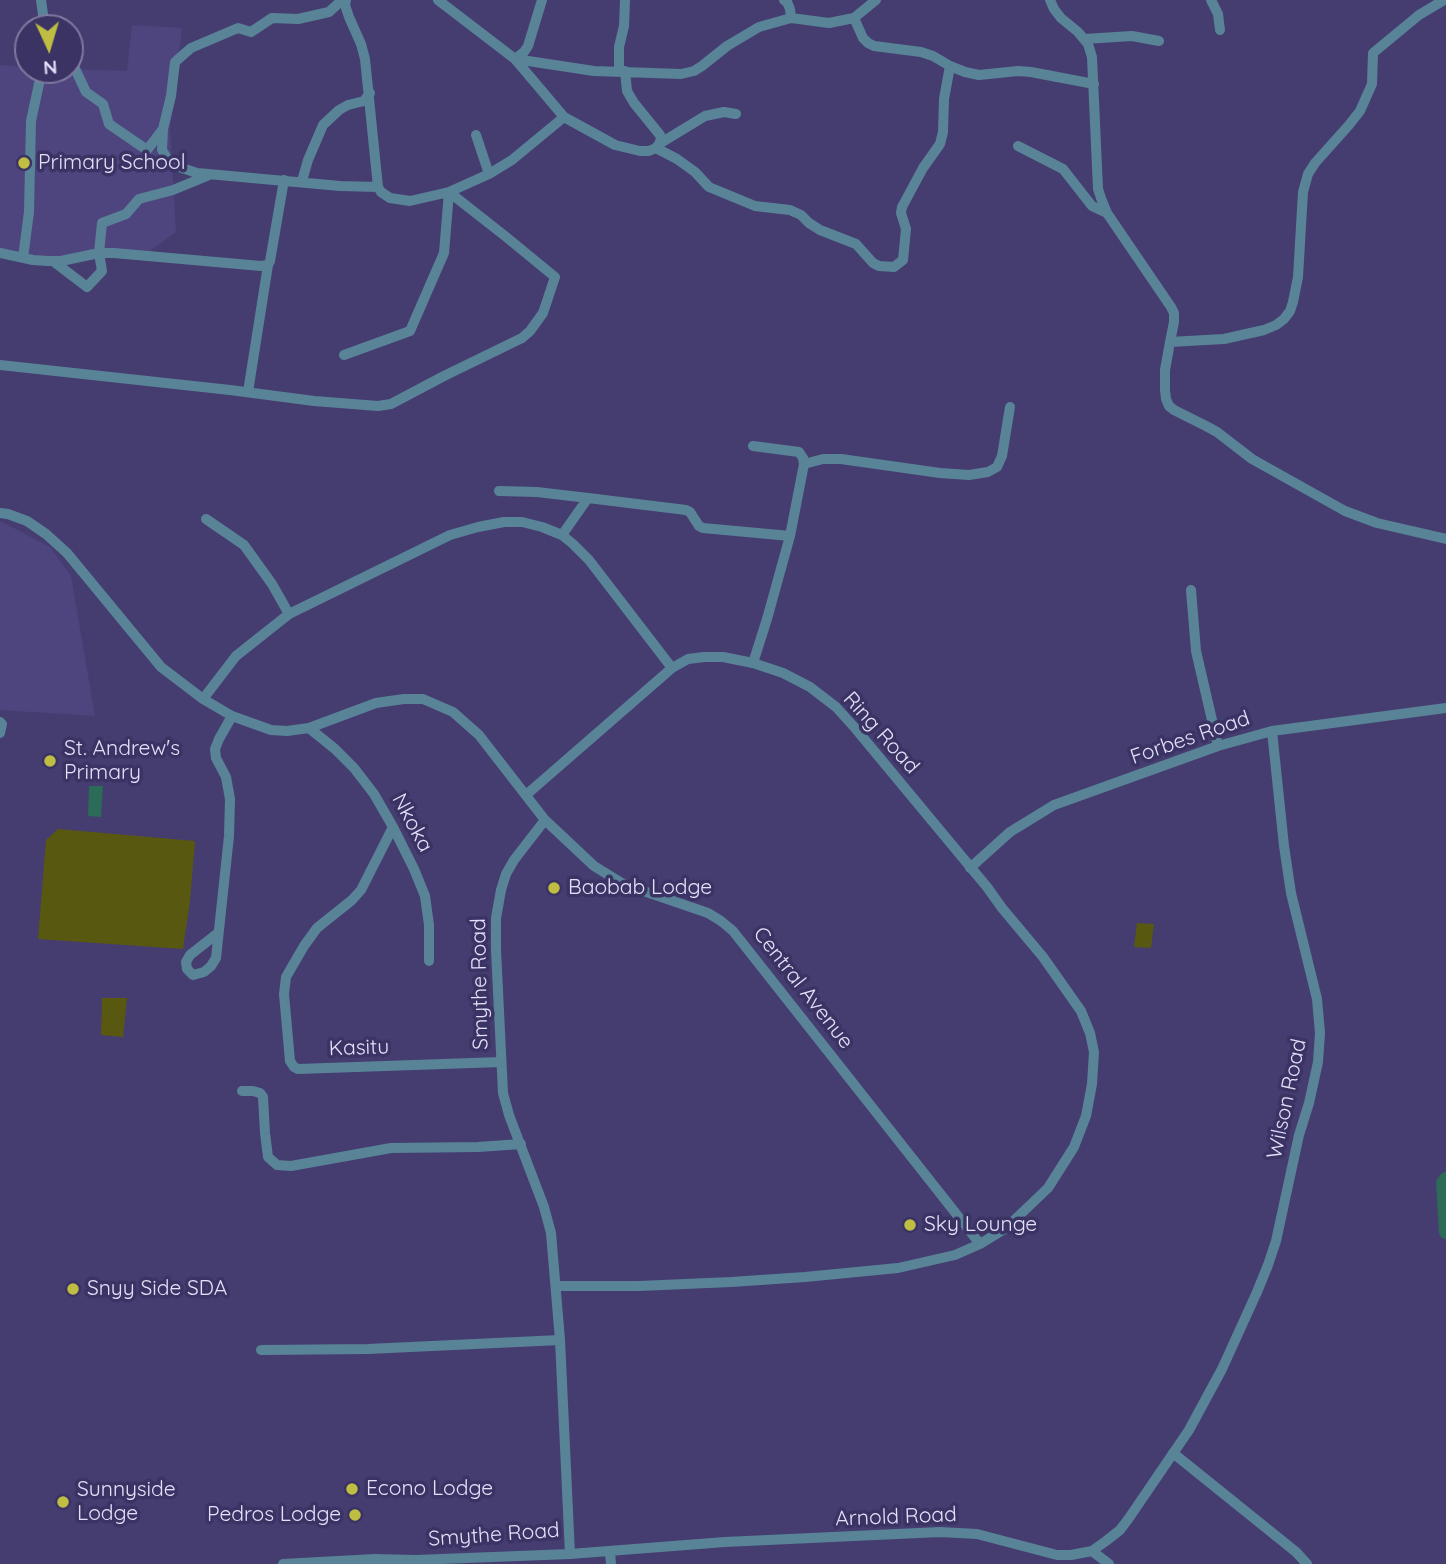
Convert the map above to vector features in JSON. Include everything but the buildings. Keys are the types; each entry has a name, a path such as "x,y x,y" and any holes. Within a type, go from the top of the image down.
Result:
{"street":[{"path":"378,187 211,175 181,168 168,160 162,150 163,129 175,62 191,48 238,28 251,32 272,18 298,19 329,12 344,0 365,59 378,187 390,198 410,201 449,192 489,174 512,160 564,117"},
{"path":"515,59 528,46 542,0"},
{"path":"625,0 624,26 619,47 622,71 627,91 634,103 660,135 658,146"},
{"path":"784,0 790,9 791,18"},
{"path":"515,59 594,71 681,74 694,71 727,46 759,27 791,18 829,23 854,18 876,0"},
{"path":"1049,0 1061,18 1088,44 1092,57 1098,188 1102,201 1107,213 1174,313 1166,370 1168,406 1217,432 1252,459 1345,511 1377,523 1446,539"},
{"path":"1211,0 1218,14 1220,30"},
{"path":"1170,342 1224,339 1264,330 1276,326 1284,319 1290,311 1298,277 1303,192 1308,174 1360,111 1371,84 1373,52 1419,15 1444,0"},
{"path":"443,1 515,59 564,117 615,145 640,151 649,150 705,116 724,112 736,114"},
{"path":"854,18 863,38 874,46 921,52 950,66 979,75 1031,72 1094,84"},
{"path":"1084,39 1132,36 1159,41"},
{"path":"658,146 695,172 709,187 755,206 790,210 820,230 856,244 873,263 894,267 903,260 905,229 902,207 940,144 950,66"},
{"path":"23,258 29,212 31,121 39,84"},
{"path":"82,84 86,92 103,104 109,124 147,150 163,129"},
{"path":"302,181 323,125 339,110 363,101 370,93"},
{"path":"476,135 489,174"},
{"path":"1018,146 1063,169 1092,206 1107,213"},
{"path":"53,261 87,287 102,271 99,253 102,223 126,214 139,199 173,190 211,175"},
{"path":"248,392 284,180"},
{"path":"344,355 410,331 444,253 449,192"},
{"path":"0,365 327,402 378,406 391,404 522,338 543,313 555,277 449,192"},
{"path":"0,253 53,261 99,253 268,265"},
{"path":"804,464 823,459 841,459 940,474 969,475 988,472 997,467 1002,456 1010,407"},
{"path":"753,663 790,536 804,464 799,452 754,446"},
{"path":"499,491 537,492 686,510 703,528 790,536"},
{"path":"562,535 588,498"},
{"path":"0,513 27,521 46,534 67,553 161,667 203,699 232,716 271,730 287,731 309,729 376,703 415,698 431,701 453,712 480,735 545,820"},
{"path":"206,519 244,545 272,584 289,614"},
{"path":"203,699 236,656 289,614 450,535 504,522 522,522 542,527 562,535 573,544 672,668"},
{"path":"1191,590 1196,651 1218,746"},
{"name":"Ring Road","path":"526,795 672,668 688,659 723,657 783,673 810,687 835,707 970,868 1043,957 1081,1011 1094,1052 1086,1116 1074,1147 1048,1188 1006,1228 956,1255 898,1268 805,1277 639,1286 556,1286"},
{"name":"Forbes Road","path":"970,868 1010,832 1054,806 1218,746 1272,731 1446,708"},
{"path":"218,933 229,836 230,799 226,776 216,758 215,750 232,716"},
{"path":"0,722 0,733"},
{"name":"Nkoka","path":"309,729 335,748 354,768 374,794 393,827 425,896 429,925 429,961"},
{"name":"Wilson Road","path":"1173,1453 1189,1430 1222,1369 1268,1265 1318,1062 1320,1033 1317,999 1284,846 1272,731"},
{"name":"Smythe Road","path":"283,1564 570,1554 560,1340 551,1233 503,1093 496,950 496,918 506,874 545,820"},
{"name":"Central Avenue","path":"545,820 606,874 632,887 708,913 733,931 980,1244"},
{"name":"Kasitu","path":"393,827 361,890 317,928 286,977 284,994 290,1060 298,1069 501,1062"},
{"path":"242,1091 253,1091 263,1097 268,1157 277,1165 290,1166 391,1148 521,1144"},
{"path":"261,1350 368,1349 560,1340"},
{"path":"1109,1564 1092,1551 1120,1530 1173,1453 1296,1552 1307,1564"},
{"name":"Arnold Road","path":"570,1554 725,1542 940,1532 976,1534 1057,1555 1092,1551"},
{"path":"610,1552 611,1564"}],"shaded area":[{"path":"132,25 182,28 170,129 176,232 150,251 40,262 0,256 0,65 14,66 14,84 84,84 84,69 127,71"},
{"path":"0,521 50,547 71,576 95,716 0,710"},
{"path":"89,786 103,786 101,817 88,816"},
{"path":"58,829 195,841 183,949 38,939 46,840"},
{"path":"1137,923 1154,924 1151,948 1134,947"},
{"path":"102,998 127,998 123,1037 101,1035"}],"waterway":[{"path":"1446,1179 1443,1183 1446,1232"}],"place":[{"name":"Primary School","path":"24,163"},
{"name":"St. Andrew's Primary","path":"50,761"},
{"name":"Baobab Lodge","path":"554,888"},
{"name":"Sky Lounge","path":"910,1225"},
{"name":"Snyy Side SDA","path":"73,1289"},
{"name":"Econo Lodge","path":"352,1489"},
{"name":"Sunnyside Lodge","path":"63,1502"},
{"name":"Pedros Lodge","path":"355,1515"}]}
